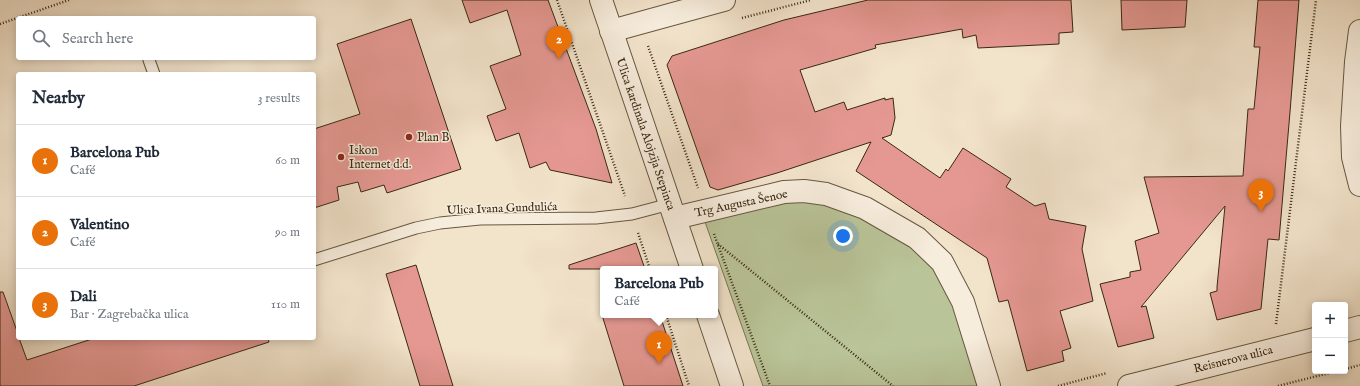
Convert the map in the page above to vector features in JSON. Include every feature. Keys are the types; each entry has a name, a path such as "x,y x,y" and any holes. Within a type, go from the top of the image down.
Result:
{"street":[{"name":"Ulica kardinala Alojzija Stepinca","path":"601,0 691,266"},
{"path":"611,31 724,0"},
{"path":"1360,30 1356,62 1352,126 1353,157 1360,185"},
{"name":"Trg Augusta Šenoe","path":"672,211 784,192 804,191 826,194 865,208 917,238 942,262 963,302 989,386"},
{"path":"709,318 732,386"},
{"path":"1348,330 1360,327"},
{"name":"Reisnerova ulica","path":"1129,386 1312,339"}],"lane":[{"path":"149,60 153,72"},
{"name":"Ulica Ivana Gundulića","path":"316,259 416,228 440,223 480,220 596,218 672,211"}],"path":[{"path":"23,16 69,0"},
{"path":"557,0 649,266"},
{"path":"1275,330 1316,0"},
{"path":"0,24 16,18"},
{"path":"716,242 893,386"},
{"path":"667,318 689,386"},
{"path":"1348,368 1360,365"},
{"path":"1278,386 1325,374"}],"green space":[{"path":"776,201 821,201 867,218 901,239 929,262 953,297 984,386 763,386 704,219"}],"building":[{"path":"462,0 548,0 596,129 612,183 550,170 546,162 530,168 519,133 496,141 487,116 506,109 490,66 521,55 507,10 470,23"},
{"path":"868,0 1071,0 1073,32 1059,33 1059,44 978,48 976,35 963,38 962,29 875,45 876,48 800,70 815,112 844,102 847,110 885,98 885,100 893,98 895,118 891,135 882,138 940,178 946,169 948,171 963,148 1011,179 1006,187 1035,206 1045,203 1049,219 1086,226 1082,249 1093,301 1060,311 1071,348 1062,351 1064,361 1027,371 1008,300 999,302 987,258 856,171 871,142 777,173 718,190 710,187 667,65 672,56 784,20"},
{"path":"1121,0 1187,0 1185,27 1122,30"},
{"path":"1258,0 1299,0 1279,240 1268,239 1261,309 1217,320 1210,293 1217,291 1225,206 1141,307 1146,306 1154,338 1118,347 1100,284 1130,277 1130,272 1141,270 1135,241 1159,233 1144,177 1243,176 1248,109 1254,109 1260,47 1254,47"},
{"name":"Plan B","path":"411,19 461,169 387,193 384,185 361,192 358,182 337,187 339,200 316,207 316,128 360,114 337,44"},
{"path":"636,243 644,266 600,266 600,269 569,269 569,265"},
{"path":"416,265 453,386 420,386 386,274"},
{"path":"0,292 3,292 16,328 16,340 20,340 27,360 89,340 268,340 269,342 134,386 0,386"},
{"path":"603,318 661,318 683,386 624,386"}],"place":[{"name":"Valentino","path":"559,59"},
{"name":"Plan B","path":"409,137"},
{"name":"Iskon Internet d.d.","path":"341,157"},
{"name":"Dali","path":"1261,212"},
{"name":"Barcelona Pub","path":"659,364"}]}
